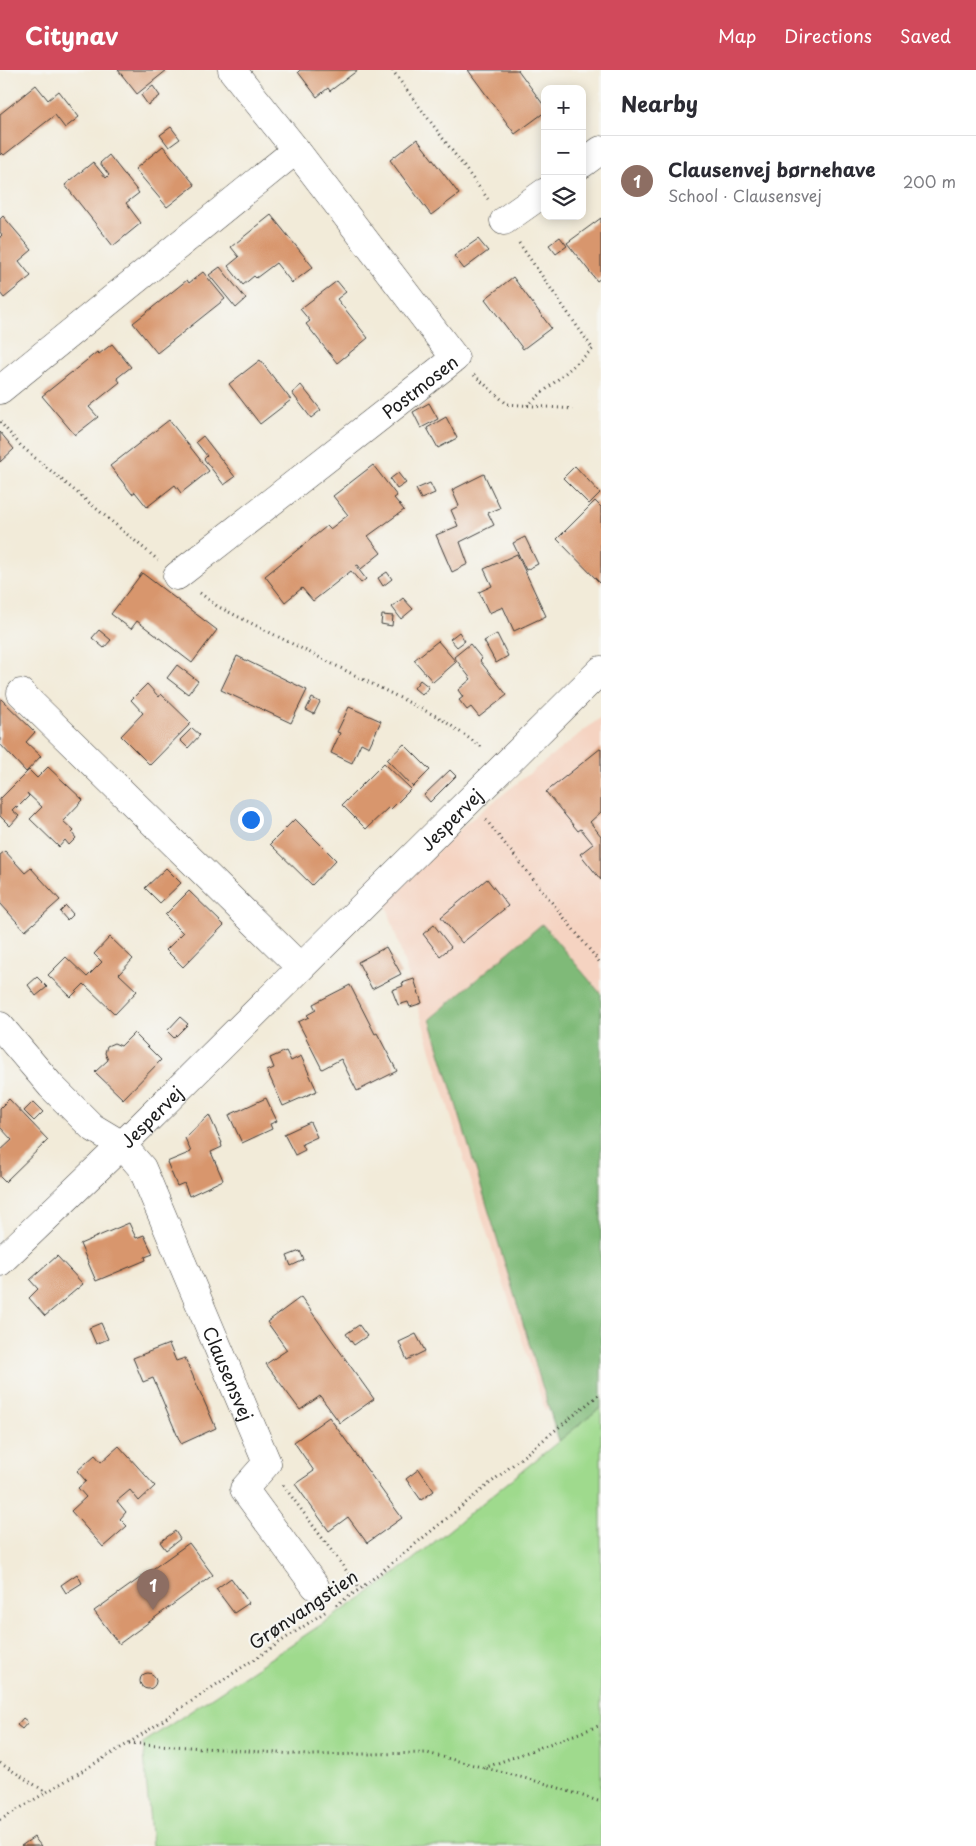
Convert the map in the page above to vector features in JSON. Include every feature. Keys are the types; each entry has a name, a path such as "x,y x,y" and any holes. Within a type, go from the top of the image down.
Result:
{"street":[{"name":"Postmosen","path":"177,576 455,358 296,150 232,70"},
{"path":"0,390 296,150"},
{"path":"586,161 601,150"},
{"path":"504,222 541,195"},
{"name":"Jespervej","path":"0,1262 122,1145 601,670"},
{"path":"20,694 300,967"},
{"name":"Clausensvej","path":"0,1026 51,1086 92,1128 122,1145 142,1168 267,1463"},
{"path":"267,1463 244,1489 315,1586"}],"path":[{"path":"455,358 507,404 573,409"},
{"path":"0,422 21,446 177,576 217,606 440,718 506,764"},
{"path":"470,799 601,964"},
{"name":"Grønvangstien","path":"335,1605 360,1589 601,1392"},
{"path":"267,1463 360,1589"},
{"name":"Grønvangstien","path":"0,1820 129,1742 327,1611"},
{"path":"484,1768 601,1725"},
{"path":"129,1742 309,1755 427,1753 547,1784 601,1802"},
{"path":"0,1762 46,1792"}],"shaded area":[{"path":"601,717 601,1365 545,1410 483,1221 386,903 468,822"}],"green space":[{"path":"542,924 601,994 601,1407 559,1441 430,1019"},
{"path":"601,1407 601,1846 152,1846 143,1743 385,1582"}],"building":[{"path":"118,70 167,70 137,94"},
{"path":"300,70 358,70 330,91 328,88 317,97 298,72"},
{"path":"468,70 518,70 541,102 541,115 515,134"},
{"path":"36,85 48,100 59,91 79,117 65,128 55,115 4,155 2,153 0,155 0,114"},
{"path":"153,86 160,96 148,105 141,95"},
{"path":"171,127 180,139 169,147 160,135"},
{"path":"417,139 459,194 431,215 390,160"},
{"path":"163,146 195,185 167,207 135,169"},
{"path":"109,155 139,193 126,203 141,223 113,246 65,185 93,162 106,178 109,175 100,163"},
{"path":"271,215 313,267 292,283 276,263 243,285 228,266 239,257 231,247"},
{"path":"3,216 32,250 19,261 31,276 4,298 0,293 0,237 2,235 0,232 0,219"},
{"path":"601,218 601,278 597,281 567,243"},
{"path":"560,237 567,246 556,254 549,245"},
{"path":"478,239 488,251 464,269 454,256"},
{"path":"220,267 246,299 236,308 209,275"},
{"path":"203,272 225,299 157,353 133,323 187,280 189,283"},
{"path":"513,277 551,328 523,349 485,299"},
{"path":"337,281 346,292 337,299 368,338 337,363 306,324 310,321 300,309"},
{"path":"112,344 131,367 117,378 120,382 89,407 98,417 75,435 42,396 97,352 99,354"},
{"path":"260,360 291,400 260,424 229,384"},
{"path":"301,385 321,410 311,418 292,393"},
{"path":"429,403 438,419 421,428 413,412"},
{"path":"446,417 457,438 438,448 427,428"},
{"path":"169,420 209,471 181,493 175,485 147,507 135,492 132,494 110,466"},
{"path":"0,432 14,449 0,462"},
{"path":"203,436 235,477 224,485 204,459 207,456 196,442"},
{"path":"373,465 397,496 394,498 404,510 368,536 381,553 361,569 358,565 356,566 366,579 361,583 351,571 313,601 302,588 285,602 265,576 327,526 330,529 348,515 333,496"},
{"path":"575,466 600,493 589,504 563,478"},
{"path":"398,473 406,483 397,489 390,479"},
{"path":"484,474 500,508 488,513 494,525 460,542 468,564 452,572 436,535 458,526 451,510 459,506 452,490"},
{"path":"430,483 435,493 421,499 416,489"},
{"path":"595,501 601,507 601,584 557,539"},
{"path":"525,537 538,564 526,570 513,543"},
{"path":"517,554 546,616 514,631 503,607 489,613 479,592 492,586 484,569"},
{"path":"387,572 392,579 383,586 378,578"},
{"path":"142,573 217,630 192,663 137,621 131,629 111,614"},
{"path":"403,598 413,609 401,619 392,607"},
{"path":"382,615 393,616 392,626 381,624"},
{"path":"99,630 111,640 104,648 92,638"},
{"path":"459,632 465,641 457,647 450,639"},
{"path":"497,634 508,656 496,663 484,641"},
{"path":"438,641 456,662 433,682 414,660"},
{"path":"470,644 482,659 480,661 507,695 479,717 471,707 467,710 459,700 463,697 458,690 471,679 454,657"},
{"path":"237,656 307,690 291,723 221,690"},
{"path":"177,665 198,681 188,694 167,678"},
{"path":"420,680 429,687 422,695 414,688"},
{"path":"147,684 159,697 161,694 191,723 150,765 121,736 143,713 131,700"},
{"path":"0,698 35,732 26,742 41,756 26,772 0,744"},
{"path":"312,698 320,702 314,714 306,710"},
{"path":"349,707 381,721 369,747 361,743 352,763 331,753 340,733 337,732"},
{"path":"192,728 200,735 188,748 180,740"},
{"path":"404,744 430,770 413,787 387,760"},
{"path":"601,748 601,812 590,822 601,836 601,880 580,854 593,844 581,829 578,831 546,792"},
{"path":"384,763 411,789 391,809 389,807 366,829 342,805"},
{"path":"48,767 83,800 63,821 74,831 72,833 76,838 69,845 65,840 59,847 30,819 42,807 27,793 29,796 17,808 16,806 12,810 19,816 10,826 0,816 0,799 29,770 37,778"},
{"path":"450,770 456,776 430,802 424,795"},
{"path":"295,819 336,860 312,885 270,844"},
{"path":"5,851 25,873 31,868 60,900 25,931 0,903 0,855"},
{"path":"166,868 181,883 160,903 145,888"},
{"path":"487,879 508,906 462,943 441,917"},
{"path":"189,891 224,925 183,967 166,950 183,933 165,915"},
{"path":"66,906 73,914 67,920 60,912"},
{"path":"434,925 451,947 440,956 423,934"},
{"path":"110,937 133,959 119,974 137,991 115,1014 84,984 71,997 48,975 66,957 87,977 102,962 94,954"},
{"path":"386,947 401,974 372,989 358,962"},
{"path":"37,977 47,987 36,996 28,985"},
{"path":"414,979 422,1003 410,1007 408,1002 398,1005 392,990 403,986 402,983"},
{"path":"350,985 375,1034 377,1033 397,1071 357,1091 341,1059 322,1069 298,1022 309,1017 307,1015 316,1010 313,1004"},
{"path":"180,1017 188,1024 174,1038 167,1031"},
{"path":"134,1033 161,1060 123,1099 95,1072 108,1060 105,1053 107,1046 114,1043 121,1046"},
{"path":"286,1051 291,1061 301,1056 317,1091 283,1106 267,1071 274,1068 270,1058"},
{"path":"266,1098 277,1121 270,1124 272,1129 242,1143 229,1115"},
{"path":"9,1099 48,1140 5,1182 0,1177 0,1151 12,1140 0,1127 0,1108"},
{"path":"33,1102 43,1112 34,1121 24,1111"},
{"path":"209,1115 222,1143 222,1147 211,1152 223,1180 189,1196 184,1183 177,1186 167,1162 191,1152 185,1138"},
{"path":"310,1122 317,1137 302,1144 305,1150 295,1155 284,1134"},
{"path":"129,1223 136,1238 144,1235 153,1254 145,1257 146,1260 96,1281 80,1244"},
{"path":"300,1251 304,1260 291,1266 287,1256"},
{"path":"57,1256 83,1284 45,1316 29,1298 38,1289 30,1280"},
{"path":"301,1297 374,1399 340,1423 320,1396 300,1410 266,1364 287,1350 267,1322"},
{"path":"101,1323 108,1339 96,1344 89,1328"},
{"path":"359,1325 367,1336 354,1345 346,1334"},
{"path":"416,1334 425,1351 407,1360 399,1342"},
{"path":"169,1344 176,1361 185,1358 216,1428 181,1444 153,1378 143,1382 133,1358"},
{"path":"329,1417 402,1518 367,1543 348,1517 329,1531 295,1484 314,1471 294,1442"},
{"path":"119,1446 155,1486 139,1501 130,1490 117,1501 126,1512 120,1519 127,1526 103,1547 71,1511 86,1497 78,1488 86,1481 77,1471 95,1455 101,1462"},
{"path":"419,1469 434,1491 421,1500 406,1479"},
{"path":"175,1531 180,1539 166,1550 160,1542"},
{"path":"189,1543 213,1575 119,1644 94,1611"},
{"path":"77,1574 82,1583 66,1593 61,1585"},
{"path":"231,1578 249,1603 234,1613 216,1589"},
{"path":"145,1673 151,1673 156,1678 154,1687 145,1689 140,1684 140,1678"},
{"path":"23,1718 28,1722 22,1729 17,1725"},
{"path":"34,1837 41,1846 21,1846"}],"place":[{"name":"Clausenvej børnehave","path":"153,1610"}]}
